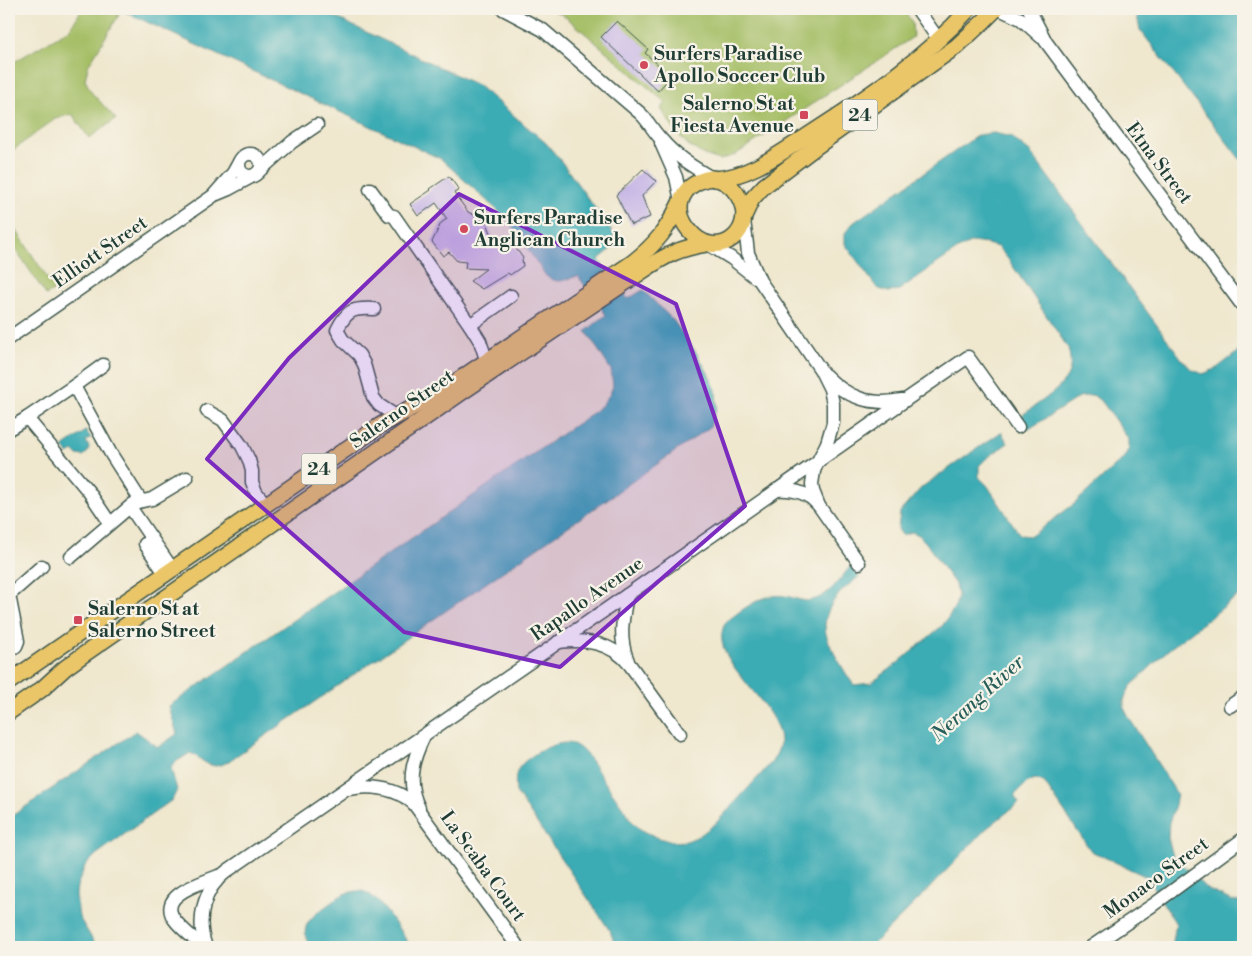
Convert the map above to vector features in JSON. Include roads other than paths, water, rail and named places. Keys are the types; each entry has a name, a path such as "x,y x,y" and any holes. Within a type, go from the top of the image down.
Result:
{"main road":[{"name":"24","path":"681,202 692,184 701,180 736,176 765,162 829,122 913,62 939,40 969,9"},
{"name":"24","path":"707,244 720,244 728,241 738,232 752,199 764,186 957,46 998,9"},
{"path":"713,178 725,183 734,190 741,201 744,218"},
{"path":"681,202 681,214 685,225 696,238 707,244"},
{"name":"Salerno Street","path":"616,281 660,238 681,202"},
{"name":"Salerno Street","path":"9,712 42,689 83,655 490,366 616,281 674,252 687,247 707,244"},
{"name":"Salerno Street","path":"9,682 396,416 490,366"},
{"path":"53,651 65,668"}],"street":[{"path":"503,9 543,30 641,114 660,138 687,163 713,178"},
{"path":"916,9 939,40"},
{"name":"Etna Street","path":"998,9 1021,19 1046,42"},
{"name":"Etna Street","path":"1029,9 1046,42 1242,305"},
{"name":"Elliott Street","path":"9,338 213,196 256,174 292,142 317,125"},
{"path":"660,138 676,177 681,202"},
{"name":"Elliott Street","path":"213,196 244,158 267,152 292,142"},
{"path":"255,156 259,160 260,166 256,174 249,176 243,174 240,168 244,158 255,156"},
{"path":"370,189 389,215 394,216 470,325 480,341 490,366"},
{"path":"744,218 748,254 760,281 816,364 830,389 833,423 827,443 814,471 812,484 814,496 819,506 859,563"},
{"path":"707,244 731,258 760,281"},
{"path":"470,325 511,296"},
{"path":"374,309 358,308 348,313 337,330 343,340 359,355 364,364 373,397 379,404 396,416"},
{"name":"Rapallo Avenue","path":"204,947 202,920 204,904 211,888 227,871 968,357 1018,427"},
{"path":"816,364 834,383 845,392 857,398 871,402 907,399"},
{"path":"9,429 103,365"},
{"path":"74,386 110,454 141,501"},
{"path":"207,411 223,420 242,446 249,460 252,482 256,492 266,505"},
{"path":"26,418 88,492 110,523"},
{"path":"71,557 136,503 152,499 187,478"},
{"path":"776,490 790,490 802,493 819,506"},
{"path":"126,510 170,572"},
{"path":"9,651 16,646 18,641 9,595 42,566"},
{"path":"627,595 621,631 623,646 630,665"},
{"path":"558,642 582,641 598,643 616,652 630,665 680,734"},
{"path":"1230,706 1243,697"},
{"name":"La Scaba Court","path":"420,811 414,796 412,774 415,755 425,734"},
{"name":"La Scaba Court","path":"345,789 374,786 398,793 410,800 420,811 516,944"},
{"name":"Monaco Street","path":"1091,947 1153,905 1243,838"},
{"name":"Rapallo Avenue","path":"204,947 173,918 172,902 179,894 227,871"}],"water":[{"path":"119,9 318,9 479,86 546,143 561,161 613,233 611,248 599,261 628,299 643,290 673,320 708,373 716,390 717,407 710,427 229,761 215,766 205,763 190,753 174,763 171,768 177,790 172,800 97,854 85,866 77,886 76,895 79,917 97,947 9,947 9,818 136,731 158,747 177,734 169,706 588,416 601,406 610,394 613,386 611,370 586,331 606,315 578,276 558,281 546,276 507,219 441,159"},
{"path":"1142,9 1243,9 1243,163 1140,30 1137,16"},
{"name":"Nerang River","path":"994,133 1011,137 1030,152 1191,369 1203,374 1217,368 1243,348 1243,592 1168,650 1130,687 1124,700 1124,708 1177,794 1169,823 1168,838 1173,856 1207,889 1230,900 1243,903 1243,947 1172,947 1176,924 1147,877 1091,851 1044,782 1035,779 1028,782 1014,796 1019,803 986,829 870,947 615,947 610,931 516,792 516,774 524,762 554,745 570,743 575,745 590,760 631,820 640,829 672,842 687,841 699,836 715,824 772,762 780,744 777,727 769,712 735,669 727,655 722,641 723,628 730,619 749,605 766,597 779,595 805,601 818,598 832,588 851,566 859,577 836,597 828,611 825,630 833,651 854,685 871,683 943,625 955,607 958,596 955,584 919,535 912,532 902,535 898,529 900,512 922,487 1001,432 1008,443 979,466 979,477 987,485 1020,535 1031,536 1074,504 1126,456 1129,449 1129,440 1103,403 1093,395 1079,397 1029,429 1021,416 1040,403 1065,381 1069,372 1070,358 1068,348 998,247 972,242 958,249 899,290 888,292 877,288 845,244 845,233 853,223 978,135"},
{"path":"86,431 91,438 86,441 89,447 88,452 83,456 77,455 73,451 68,454 63,447"},
{"path":"357,891 365,892 378,901 411,947 311,947 305,933 308,922 312,917 339,897"}],"place":[{"name":"Surfers Paradise Apollo Soccer Club","path":"644,65"},
{"name":"Salerno St at Fiesta Avenue","path":"804,115"},
{"name":"Surfers Paradise Anglican Church","path":"464,229"},
{"name":"Salerno St at Salerno Street","path":"78,620"}]}
